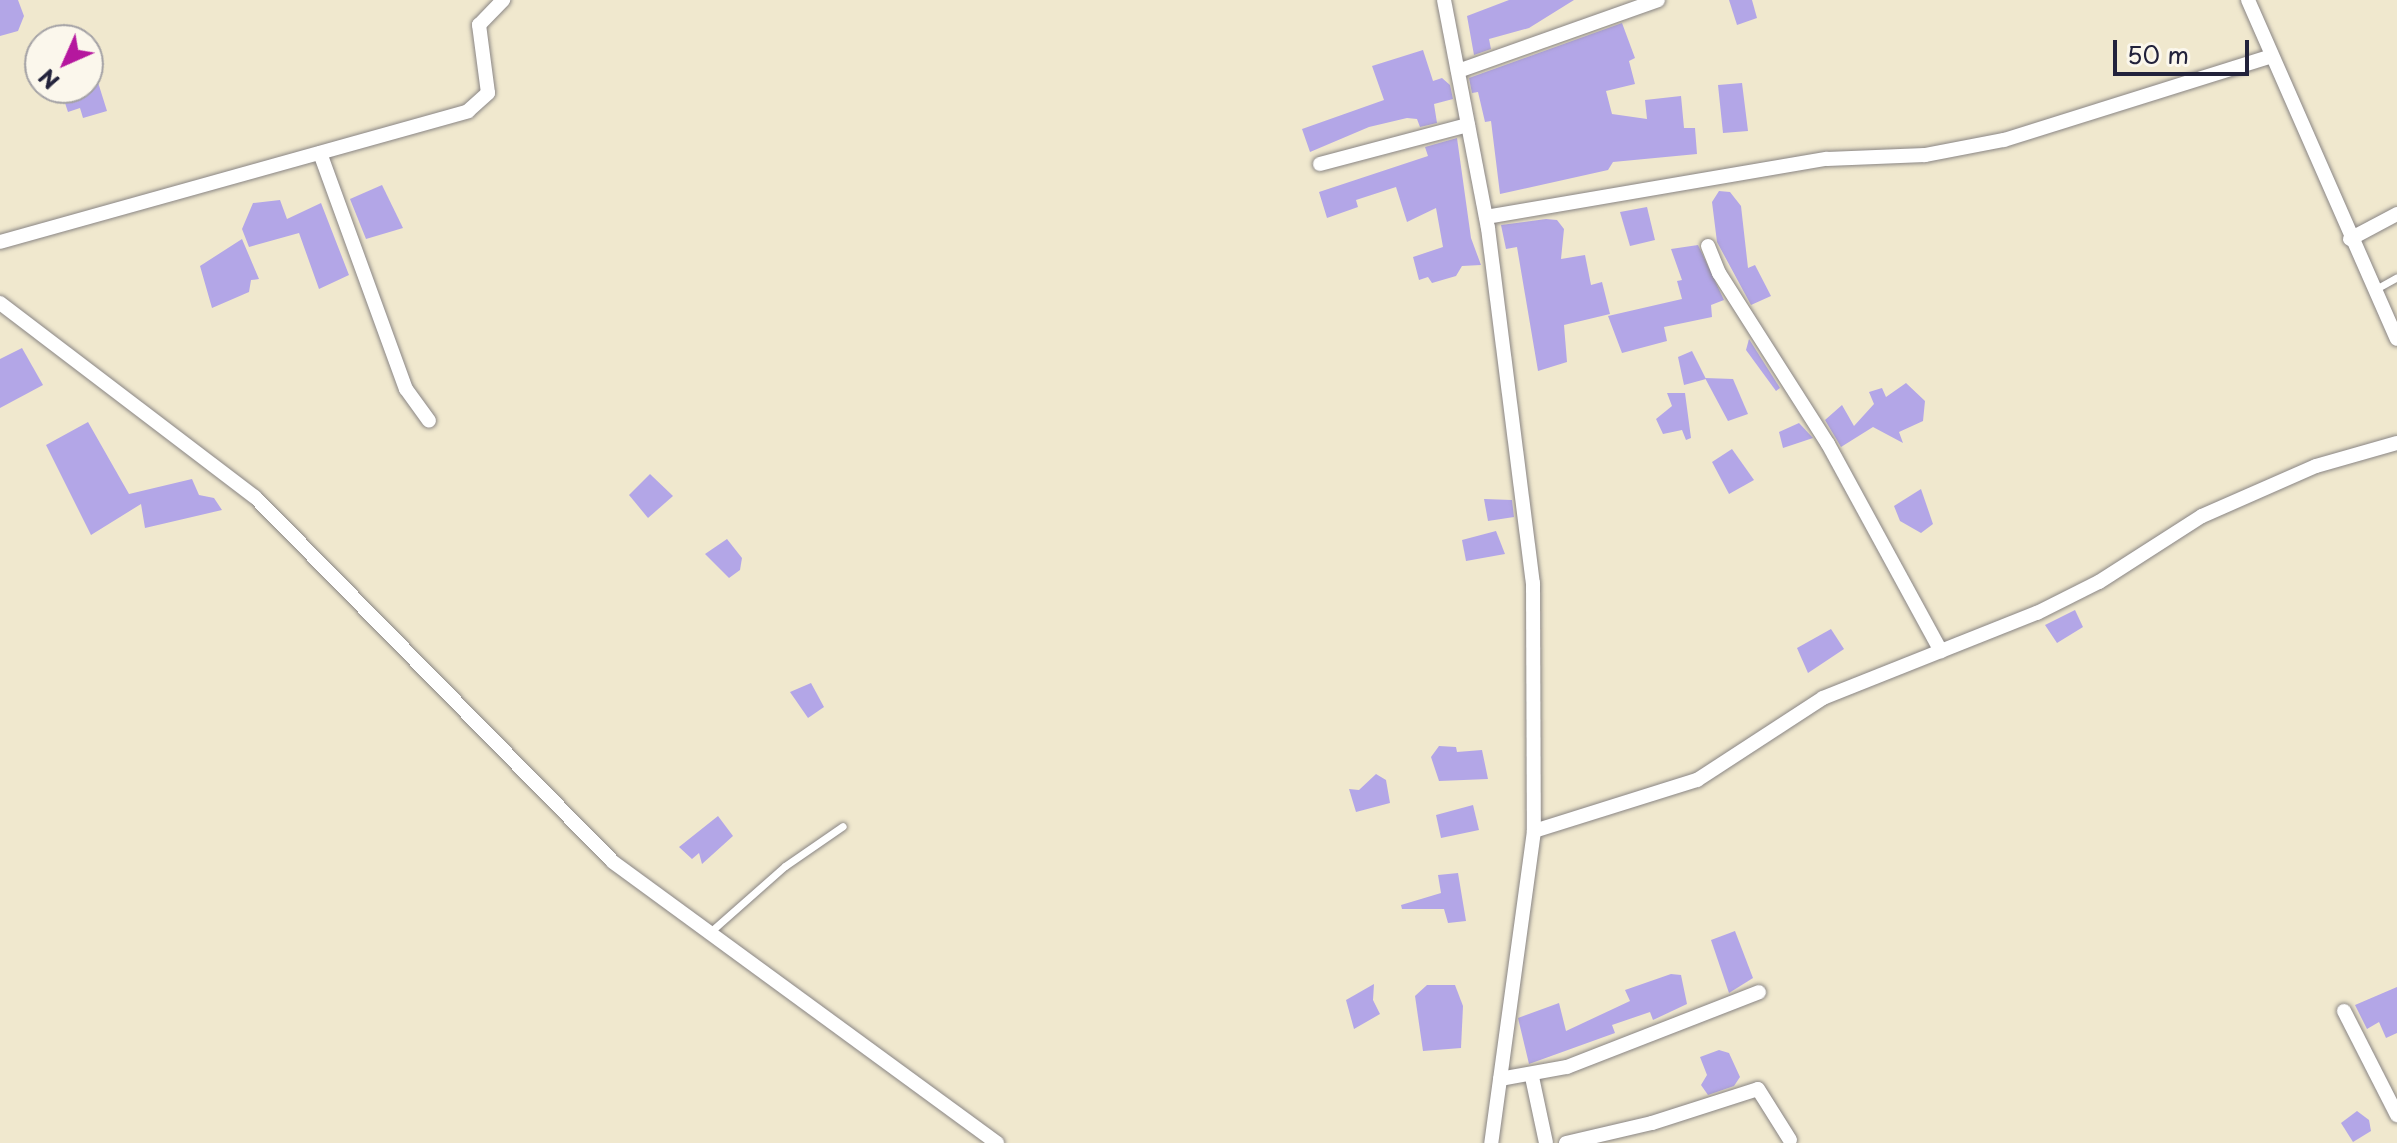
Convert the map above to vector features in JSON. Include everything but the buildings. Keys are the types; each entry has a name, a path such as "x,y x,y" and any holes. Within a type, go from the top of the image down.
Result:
{"street":[{"path":"0,242 468,111 488,93 479,25 503,0"},
{"path":"1444,0 1486,217 1533,583 1534,831 1491,1143"},
{"path":"1458,71 1658,0"},
{"path":"2248,0 2269,57 2397,339"},
{"path":"1486,217 1827,159 1925,155 2004,140 2269,57"},
{"path":"1320,164 1468,125"},
{"path":"320,153 406,389 429,421"},
{"path":"2350,239 2397,214"},
{"path":"1708,246 1719,273 1828,444 1941,651"},
{"path":"0,303 255,497 613,862 997,1143"},
{"path":"1534,831 1697,780 1823,698 2099,582 2202,516 2316,466 2397,443"},
{"path":"1500,1079 1532,1077 1759,992"},
{"path":"2344,1011 2397,1115"},
{"path":"1532,1077 1546,1143"},
{"path":"1566,1143 1652,1123 1758,1089 1790,1140"}],"lane":[{"path":"2373,291 2397,277"},
{"path":"709,933 785,866 843,826"}]}
